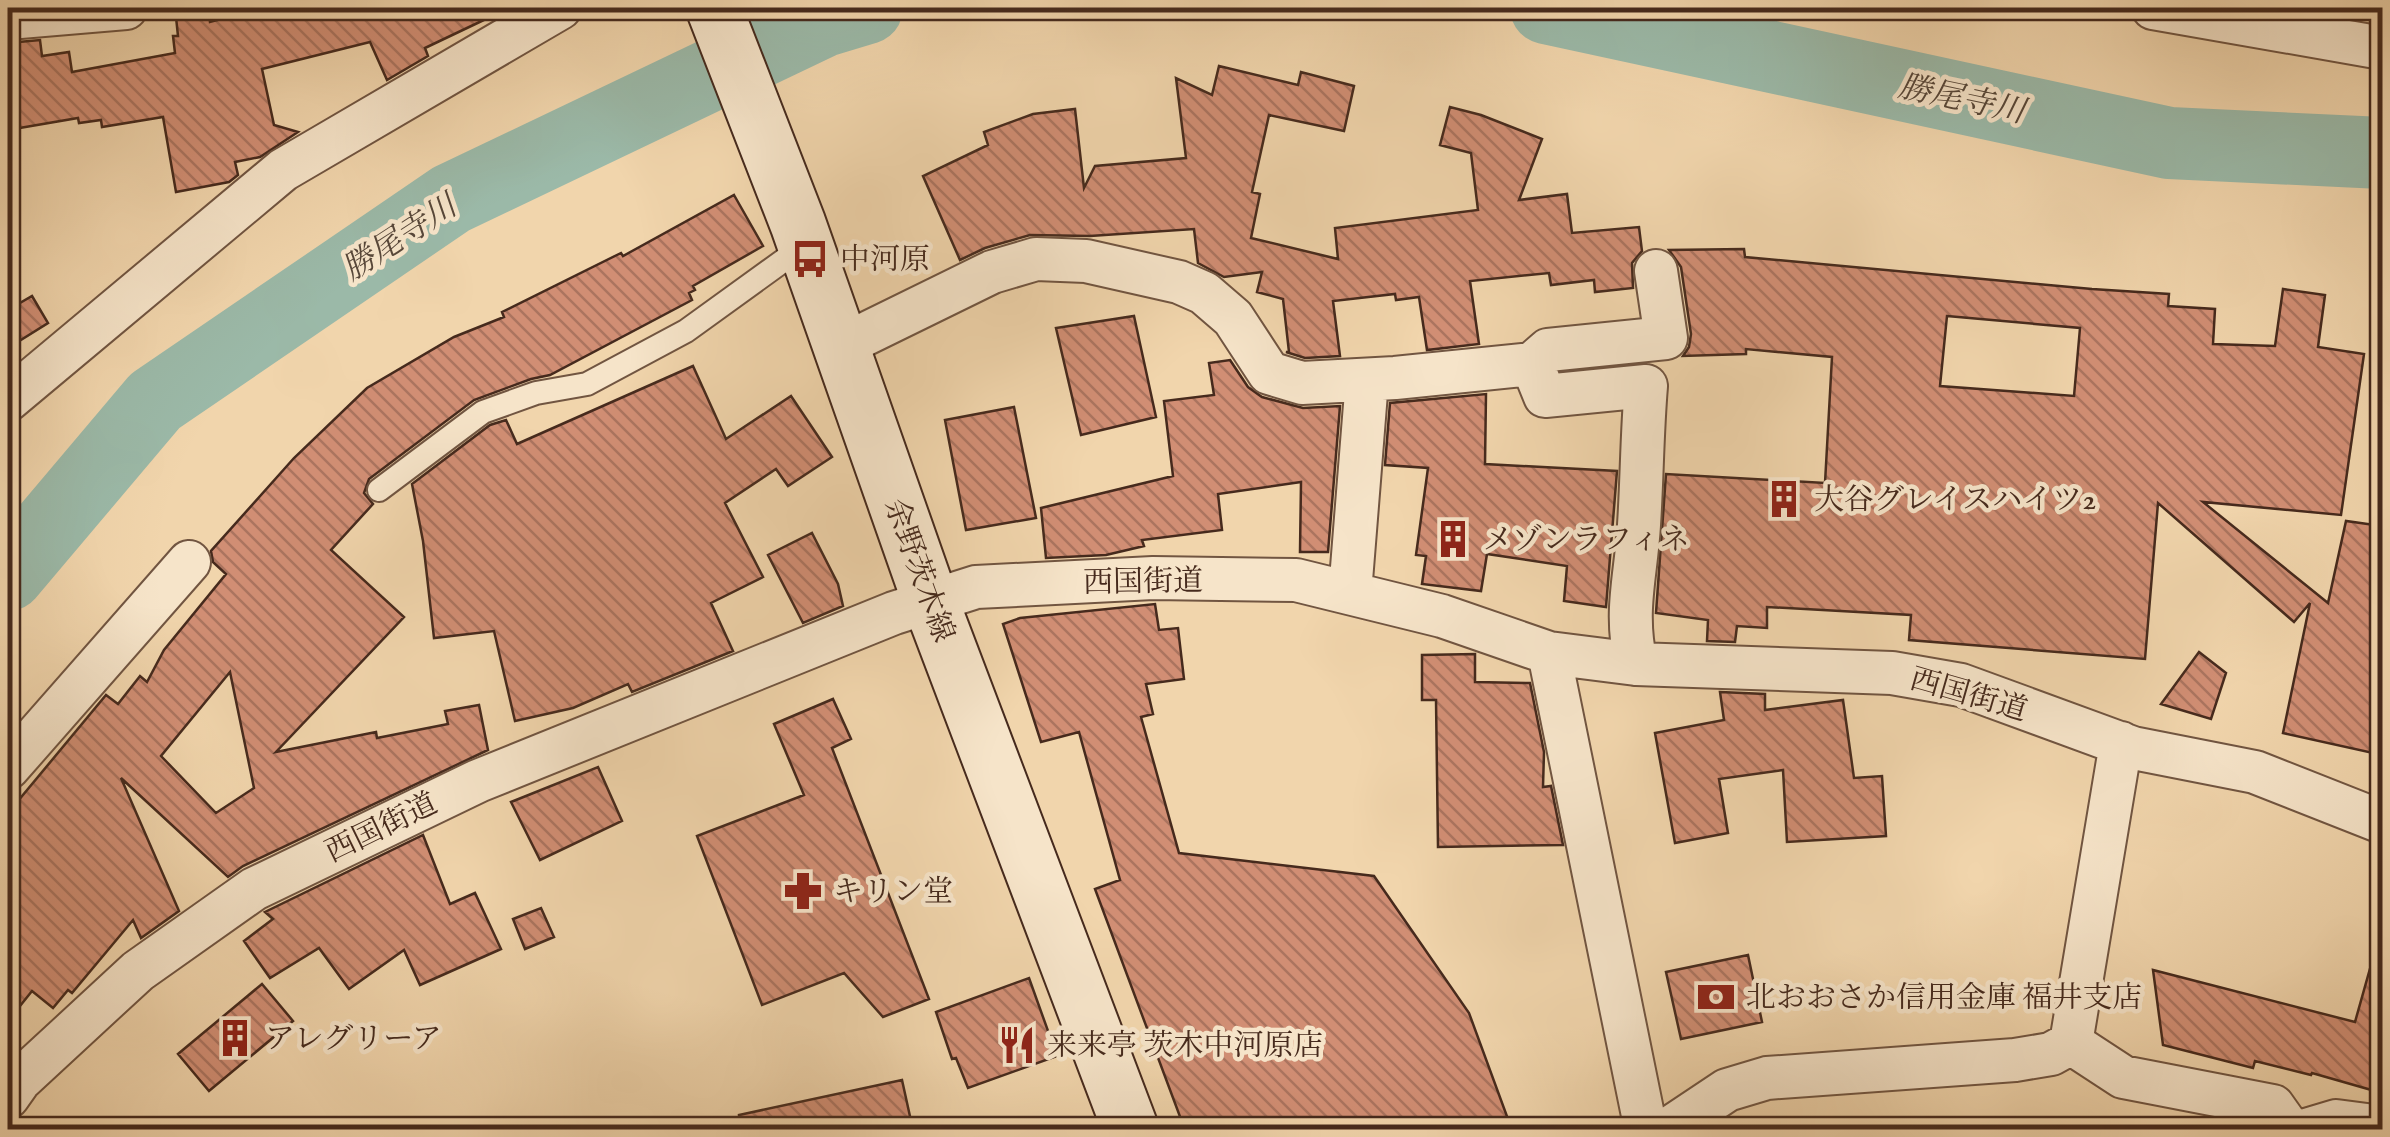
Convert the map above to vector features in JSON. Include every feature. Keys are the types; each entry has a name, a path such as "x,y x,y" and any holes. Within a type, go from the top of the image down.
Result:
{"main road":[{"name":"余野茨木線","path":"714,8 805,246 930,600 1131,1130"}],"street":[{"path":"8,18 126,8"},
{"path":"8,400 282,170 560,8"},
{"path":"2153,8 2382,48"},
{"path":"841,346 992,272 1036,259 1086,261 1179,282 1204,293 1233,318 1270,374 1302,383 1367,380 1532,364 1548,350 1666,338 1656,272"},
{"path":"1532,364 1545,396 1646,386 1639,527 1629,600 1630,638 1636,664"},
{"path":"1350,593 1367,380"},
{"path":"8,768 189,562"},
{"name":"西国街道","path":"8,1097 20,1080 138,970 254,889 478,780 930,600 976,587 1154,578 1296,580 1442,616 1549,652 1636,664 1892,673 1960,685 2133,748 2254,772 2382,822"},
{"path":"1549,652 1646,1130"},
{"path":"2070,1043 2122,743"},
{"path":"1667,1130 1727,1090 1767,1078 2015,1060 2051,1054 2070,1043"},
{"path":"2070,1043 2123,1077 2273,1106 2290,1130"},
{"path":"2306,1130 2336,1122 2382,1126"}],"lane":[{"path":"379,490 483,412 536,393 587,384 686,331 805,246"}],"building":[{"path":"264,8 509,8 425,48 428,56 387,80 370,42 262,69 274,125 298,132 260,157 235,162 238,175 229,182 176,192 163,117 102,127 101,120 79,123 78,118 8,130 8,43 40,40 42,56 69,52 72,72 175,53 176,17 209,13 210,22"},
{"path":"1219,66 1298,85 1301,72 1354,86 1344,131 1269,115 1252,192 1260,194 1251,238 1338,259 1335,228 1478,210 1471,153 1440,145 1450,107 1542,139 1519,200 1567,194 1572,233 1639,227 1642,251 1632,263 1633,288 1595,292 1594,280 1551,285 1549,273 1470,281 1479,344 1427,350 1419,297 1396,300 1395,294 1333,301 1340,356 1305,358 1286,352 1283,299 1257,292 1262,272 1224,277 1198,263 1194,229 1090,236 1030,235 960,260 923,176 988,145 984,132 1033,114 1075,109 1084,188 1095,166 1186,158 1176,78 1212,95"},
{"path":"734,195 763,246 693,286 695,290 689,293 692,300 550,375 474,400 369,479 364,493 373,504 331,550 404,617 276,752 376,732 377,738 448,724 445,711 479,705 488,750 243,866 228,877 121,778 179,911 141,938 133,920 72,993 68,990 53,1008 32,991 8,1021 8,813 106,695 118,704 140,676 147,682 164,650 226,574 213,562 211,551 294,458 367,388 454,337 504,317 502,312 621,253 623,256","holes":["230,672 254,788 216,813 161,756"]},
{"path":"1744,249 1745,257 2169,294 2168,306 2215,309 2213,344 2275,346 2283,289 2325,295 2318,347 2364,354 2341,515 2203,502 2328,603 2346,521 2382,526 2382,755 2283,733 2310,603 2294,622 2158,503 2145,659 1909,640 1911,615 1767,607 1767,628 1737,626 1735,642 1707,641 1708,620 1656,613 1666,474 1825,483 1832,357 1746,349 1746,354 1683,356 1691,334 1681,267 1669,250","holes":["1947,316 2080,328 2074,396 1940,386"]},
{"path":"32,296 48,323 8,348 8,310"},
{"path":"1134,316 1156,417 1081,435 1056,328"},
{"path":"1230,360 1248,387 1262,397 1303,408 1340,406 1328,552 1300,552 1301,482 1218,494 1222,530 1142,540 1144,546 1106,555 1046,558 1041,508 1173,476 1164,401 1214,395 1209,363"},
{"path":"693,366 726,439 791,396 832,457 788,486 776,469 725,503 763,577 711,603 733,651 632,692 628,684 573,708 515,721 494,631 434,638 412,484 490,425 506,420 517,444"},
{"path":"1486,394 1485,464 1617,471 1606,607 1564,601 1567,566 1487,554 1481,591 1422,584 1426,556 1416,555 1428,468 1385,465 1390,403"},
{"path":"1014,407 1036,518 966,530 945,420"},
{"path":"812,533 838,584 843,606 803,623 768,555"},
{"path":"1155,604 1159,630 1178,628 1184,679 1146,684 1153,714 1141,717 1179,853 1374,876 1469,1013 1512,1130 1185,1130 1095,889 1120,880 1079,732 1041,742 1003,624 1020,618"},
{"path":"2199,652 2226,673 2211,719 2161,704"},
{"path":"1475,654 1475,682 1530,683 1544,752 1543,787 1551,786 1563,845 1438,847 1436,700 1422,700 1422,655"},
{"path":"1720,692 1765,694 1765,710 1843,700 1854,778 1882,776 1886,836 1787,842 1783,770 1719,779 1728,833 1675,843 1655,733 1724,720"},
{"path":"833,699 851,739 832,748 929,999 883,1017 844,973 762,1005 697,836 804,795 774,724"},
{"path":"598,767 622,821 540,860 511,802"},
{"path":"423,835 450,904 475,893 501,949 420,985 404,950 349,989 319,948 270,978 244,941 273,919 265,912"},
{"path":"541,908 554,937 525,949 513,919"},
{"path":"1748,955 1762,1022 1681,1039 1666,972"},
{"path":"2373,958 2382,960 2382,1093 2312,1073 2255,1061 2253,1068 2163,1045 2153,970 2355,1022"},
{"path":"1029,978 1057,1056 968,1088 956,1058 952,1059 936,1012"},
{"name":"アレグリーア","path":"262,984 293,1021 209,1091 178,1054"},
{"path":"902,1080 913,1130 740,1130 739,1115"}],"waterway":[{"name":"勝尾寺川","path":"8,575 155,401 451,199 824,21 867,8"},
{"name":"勝尾寺川","path":"1546,8 2169,143 2382,153"}],"place":[{"name":"中河原","path":"810,259"},
{"name":"大谷グレイスハイツ2","path":"1784,499"},
{"name":"メゾンラフィネ","path":"1453,539"},
{"name":"キリン堂","path":"803,891"},
{"name":"北おおさか信用金庫 福井支店","path":"1716,997"},
{"name":"アレグリーア","path":"235,1038"},
{"name":"来来亭 茨木中河原店","path":"1017,1045"}]}
